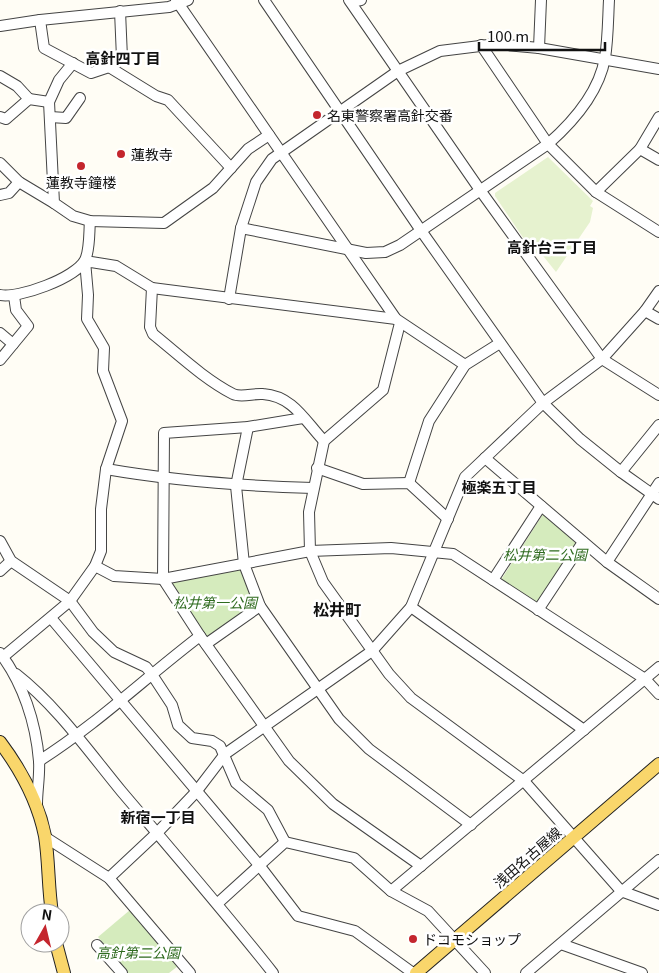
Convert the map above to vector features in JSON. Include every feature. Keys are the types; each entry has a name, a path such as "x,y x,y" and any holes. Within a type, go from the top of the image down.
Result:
{"main road":[{"path":"0,742 27,785 37,805 45,838 51,903"},
{"name":"浅田名古屋線","path":"414,973 454,941 573,836 659,764"},
{"path":"59,953 64,973"}],"street":[{"path":"264,0 422,232 543,402 580,439 656,497"},
{"path":"539,48 541,0"},
{"path":"241,228 366,253 385,252 422,232 548,144 565,129 588,98 605,59 609,0"},
{"path":"354,1 398,71 480,190 602,359 659,395"},
{"path":"0,26 181,2 269,135 398,321 465,365"},
{"path":"40,20 44,48 91,73 109,67 122,58 120,11"},
{"path":"229,299 241,228 256,182 272,159 398,71 440,51 496,44 539,48 659,69"},
{"path":"481,45 548,144 596,192 659,232"},
{"path":"54,203 48,102 59,80 73,63"},
{"path":"109,67 156,96 168,100 231,168"},
{"path":"0,76 17,86 29,99 48,102"},
{"path":"50,117 66,118 80,98"},
{"path":"0,117 6,119 29,99"},
{"path":"596,192 640,149 659,117"},
{"path":"0,163 19,182 73,216 90,221 164,223 214,188 248,149 269,135"},
{"path":"640,149 659,160"},
{"path":"0,195 9,193 19,182"},
{"path":"90,221 85,261 88,295 87,319 104,348 103,371 122,421 106,469 100,509 101,551 95,566 70,601 2,658 16,674 35,689 77,737 157,833 218,902 273,973"},
{"path":"85,261 116,266 152,288 398,321"},
{"path":"0,295 14,296 58,280 73,272 85,261"},
{"path":"152,288 150,326 153,334 206,376 235,395 263,394 282,398 294,406 324,441"},
{"path":"109,878 157,833 196,792 226,754 318,691 372,651 411,607 465,477 543,402 602,359 645,311 659,291"},
{"path":"0,360 28,326 16,310 14,296"},
{"path":"645,311 659,319"},
{"path":"398,321 383,390 324,441 309,512 310,551 323,582 389,674 411,698 524,781 621,890 659,904"},
{"path":"0,333 12,344"},
{"path":"408,483 429,421 465,365 500,344"},
{"path":"303,418 248,427 164,433 163,579 203,640 289,761 333,804 420,866"},
{"path":"621,472 659,425"},
{"path":"248,427 236,486 244,564 260,606 339,719 369,749 471,825"},
{"path":"485,458 607,562 659,599"},
{"path":"317,468 363,484 408,483 448,519"},
{"path":"106,469 163,479 236,486 313,488"},
{"path":"607,562 656,497 659,484"},
{"path":"493,580 542,506"},
{"path":"0,541 11,561 70,601 93,632 114,652 146,667 152,673 172,706 178,725 192,738 212,741 220,746 226,754 231,774 236,783 268,810 285,842 354,858 391,891 428,911 485,973"},
{"path":"538,610 584,542"},
{"path":"95,566 114,576 163,579 310,551 391,548 453,554 645,678 659,694"},
{"path":"0,571 11,561"},
{"path":"39,761 77,737 152,673 260,606"},
{"path":"411,607 584,730"},
{"path":"51,618 259,865 298,916 355,930 414,973"},
{"path":"391,891 659,667"},
{"path":"16,674 26,704 39,761 37,805"},
{"path":"45,838 109,878 190,973"},
{"path":"218,902 285,842"},
{"path":"526,973 621,890 659,860"},
{"path":"561,944 642,973"},
{"path":"97,945 122,973"}],"green space":[{"path":"548,157 593,201 590,206 593,208 590,222 556,272 540,252 534,254 495,196 495,193"},
{"name":"松井第二公園","path":"543,514 579,545 537,604 501,580"},
{"name":"松井第一公園","path":"242,567 258,608 206,644 167,581"},
{"name":"高針第二公園","path":"130,910 178,966 169,973 128,973 98,937"}],"place":[{"name":"名東警察署高針交番","path":"317,115"},
{"name":"蓮教寺","path":"121,154"},
{"name":"蓮教寺鐘楼","path":"81,166"},
{"name":"ドコモショップ","path":"413,939"}],"district":[{"name":"高針四丁目","path":"123,57"},
{"name":"高針台三丁目","path":"552,246"},
{"name":"極楽五丁目","path":"499,486"},
{"name":"松井町","path":"337,609"},
{"name":"新宿一丁目","path":"158,816"}]}
